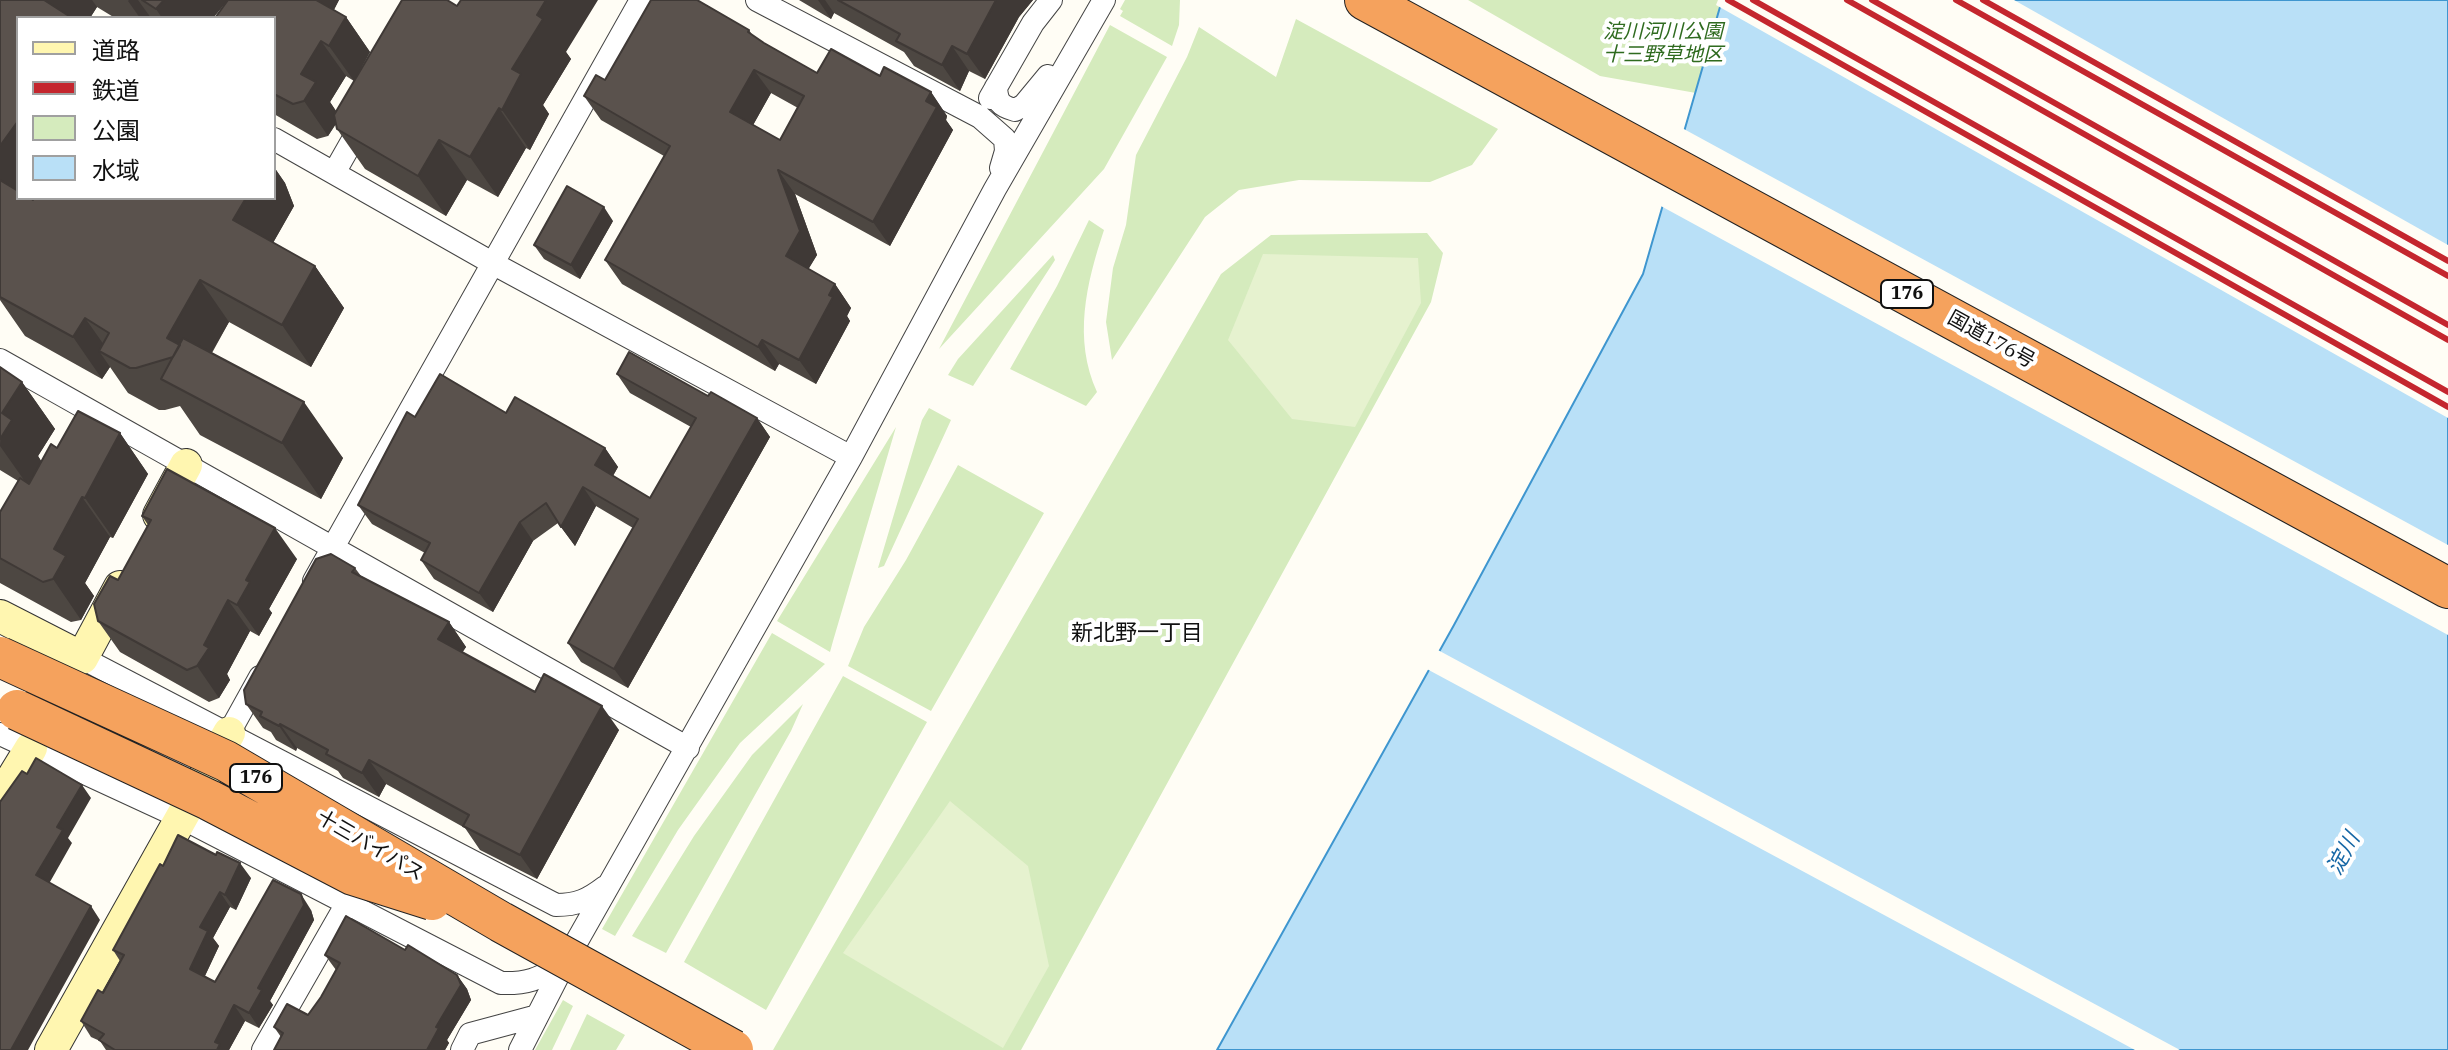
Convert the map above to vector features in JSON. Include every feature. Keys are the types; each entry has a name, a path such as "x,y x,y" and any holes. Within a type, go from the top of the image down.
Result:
{"highway":[{"name":"国道176号","path":"1365,0 2448,588"},
{"name":"十三バイパス","path":"0,657 226,761 501,922 733,1050"},
{"name":"176","path":"6,715 188,806 353,875 501,922"}],"street":[{"path":"303,601 641,0"},
{"path":"757,0 980,117 1005,139 1006,151 995,189"},
{"path":"980,117 1033,23 1051,0"},
{"path":"996,87 997,99 1003,107 1015,110 1024,105 1101,6"},
{"path":"520,1050 564,964 851,457 995,189 1101,6"},
{"path":"334,173 371,107"},
{"path":"276,140 494,264 851,457"},
{"path":"4,370 186,465 688,748"},
{"path":"82,658 186,465"},
{"path":"0,616 556,905 575,905 591,898 612,881"},
{"path":"51,1050 273,654"},
{"path":"6,715 31,748 188,806 348,902 501,983 535,981 564,964"},
{"path":"0,799 31,748"},
{"path":"263,1050 394,820"},
{"path":"466,1042 537,1016"}],"green space":[{"path":"1125,0 1180,0 1179,25 1172,46 1120,16"},
{"name":"淀川河川公園 十三野草地区","path":"1468,0 1722,0 1696,93 1600,76"},
{"path":"1296,19 1498,129 1472,165 1430,182 1299,180 1239,190 1205,217 1112,360 1106,322 1113,268 1126,225 1136,155 1187,57 1199,27 1276,77"},
{"path":"1110,25 1167,57 1104,169 939,349"},
{"path":"1089,220 1104,230 1085,311 1085,352 1097,392 1086,406 1010,369 1057,286"},
{"path":"1427,233 1443,253 1431,302 1021,1050 773,1050 1221,274 1271,235"},
{"path":"1263,254 1418,258 1421,303 1355,427 1292,419 1228,340"},
{"path":"1053,255 1055,260 973,386 948,375 958,359"},
{"path":"929,408 951,420 884,566 878,568 922,420"},
{"path":"896,427 833,641 830,652 777,621"},
{"path":"958,465 1044,513 931,711 848,666 864,627 906,560"},
{"path":"772,633 825,664 740,743 678,830 615,936 602,929"},
{"path":"843,676 927,722 766,1010 684,962"},
{"path":"803,704 791,731 666,953 632,936 694,836 752,755"},
{"path":"950,801 1028,866 1049,966 1003,1048 843,953"},
{"path":"563,1000 573,1006 552,1050 535,1050"},
{"path":"587,1014 625,1035 616,1050 570,1050"}],"water":[{"name":"淀川","path":"1722,0 2448,0 2448,1050 1217,1050 1454,625 1643,274"}],"pier":[{"path":"1718,0 2014,0 2448,245 2448,418 1716,5"},
{"path":"1682,128 2448,545 2448,635 1659,205"},
{"path":"1436,649 2180,1050 2135,1050 1425,668"}],"building":[{"path":"0,0 44,0 69,16 16,16 16,124 0,146"},
{"path":"142,0 164,0 156,9"},
{"path":"228,0 316,0 346,17 329,46 321,41 301,74 316,82 304,101 293,104 276,95 276,16 216,16"},
{"path":"402,0 447,0 457,6 461,0 546,0 537,15 543,19 512,69 521,74 502,110 499,108 470,157 439,140 418,176 337,129 334,115"},
{"path":"651,0 697,0 817,73 831,49 880,76 884,67 931,92 926,101 937,107 873,222 778,170 800,231 786,256 835,284 829,295 833,297 799,360 762,340 758,347 605,260 670,146 584,96 596,75 605,80","holes":["754,70 804,96 780,140 730,112"]},
{"path":"838,0 996,0 967,54 952,46 942,65 896,41 900,34"},
{"path":"0,180 16,190 16,200 245,200 233,220 315,266 282,325 200,280 167,338 180,345 173,357 136,368 130,368 99,351 109,333 85,318 73,337 0,297"},
{"path":"567,186 604,207 571,265 534,245"},
{"path":"183,338 304,402 282,443 161,379"},
{"path":"629,352 708,396 711,392 757,418 614,669 568,643 638,519 583,487 561,527 546,503 520,522 479,593 421,560 430,543 358,505 407,412 415,417 440,374 506,413 515,397 605,448 595,465 650,498 696,418 617,374"},
{"path":"0,367 22,382 2,413 12,420 0,439"},
{"path":"78,411 120,433 54,549 66,556 53,579 43,582 0,558 0,512 20,478 29,484 51,444 57,448"},
{"path":"167,469 275,528 246,580 250,582 237,605 228,600 204,645 209,648 197,666 187,670 98,621 94,604 110,576 118,580 151,520 142,516"},
{"path":"331,554 355,568 352,572 449,622 438,639 535,692 544,674 602,706 520,855 463,826 469,815 369,760 362,773 326,754 328,750 260,716 262,712 246,704 244,690 316,559"},
{"path":"36,758 82,785 57,827 63,830 36,875 91,906 11,1050 0,1050 0,802 22,771 27,774"},
{"path":"178,835 216,855 217,852 240,863 225,895 220,892 200,927 208,931 190,969 215,982 273,880 301,894 304,905 258,988 262,990 249,1013 234,1005 215,1042 220,1044 217,1050 115,1050 99,1040 104,1034 81,1021 98,990 103,993 124,955 113,950"},
{"path":"346,916 405,950 408,945 457,975 461,985 436,1027 439,1028 427,1050 274,1050 283,1033 274,1027 287,1004 308,1015 340,963 325,955"}],"railway":[{"path":"1728,0 2448,407"},
{"path":"1753,0 2448,392"},
{"path":"1847,0 2448,340"},
{"path":"1872,0 2448,325"},
{"path":"1956,0 2448,276"},
{"path":"1983,0 2448,261"}],"district":[{"name":"新北野一丁目","path":"1137,634"}]}
